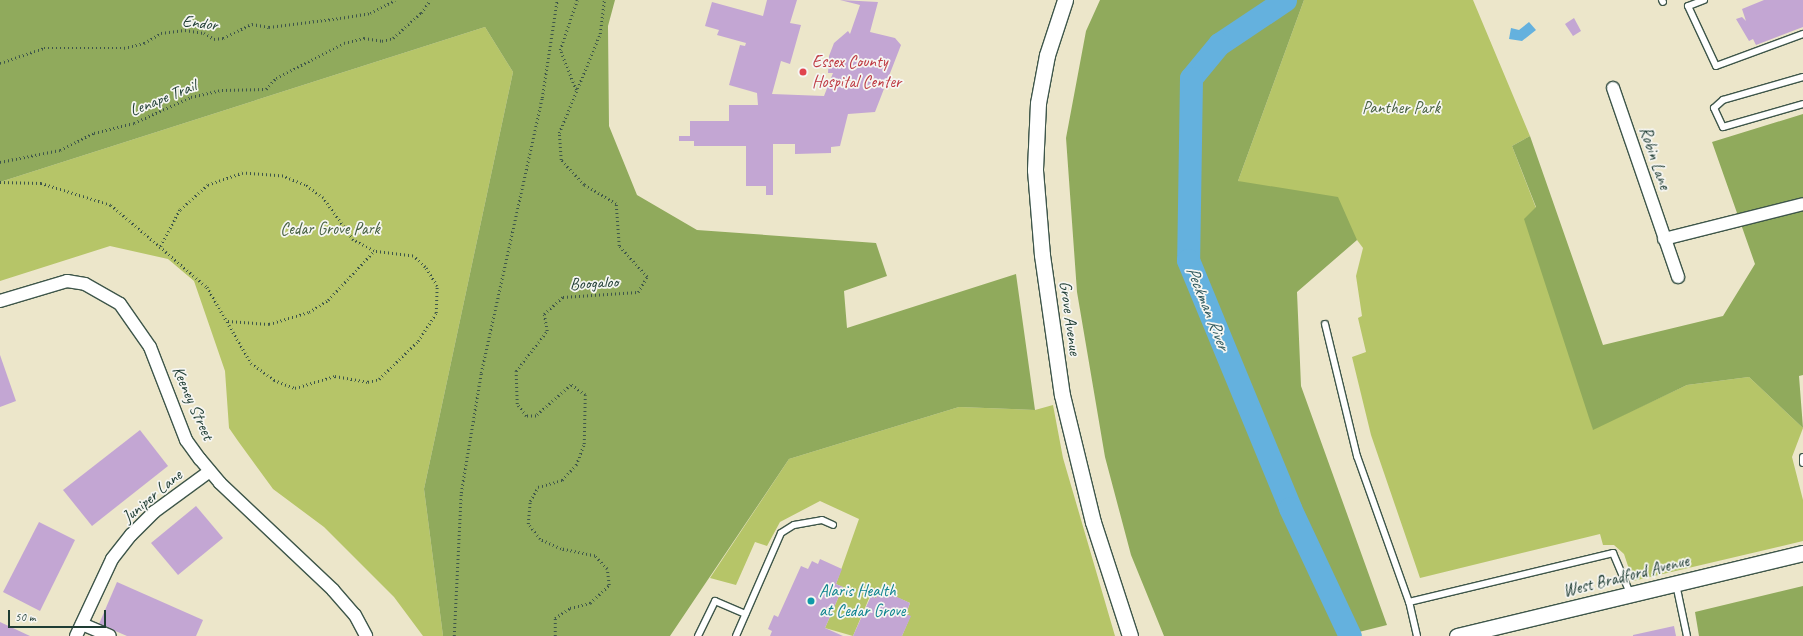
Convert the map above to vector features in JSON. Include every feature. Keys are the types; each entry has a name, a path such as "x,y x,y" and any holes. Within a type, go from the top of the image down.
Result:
{"street":[{"name":"Grove Avenue","path":"1065,0 1047,55 1038,103 1035,170 1042,255 1062,395 1093,522 1130,636"},
{"name":"Robin Lane","path":"1613,88 1678,277"},
{"path":"1664,239 1803,204"},
{"name":"Keeney Street","path":"0,301 67,281 85,284 120,304 150,347 186,440 210,471 333,590 355,615 366,636"},
{"name":"Juniper Lane","path":"76,636 112,559 130,535 154,512 210,471"},
{"name":"West Bradford Avenue","path":"1457,636 1803,553"},
{"path":"82,624 110,636"}],"lane":[{"path":"1704,0 1688,6 1716,66 1803,34"},
{"path":"1803,77 1723,100 1714,108 1719,125 1724,127 1803,104"},
{"path":"1325,324 1358,456 1409,602 1417,636"},
{"path":"1803,457 1803,463"},
{"path":"736,636 781,533 794,525 822,520 833,525"},
{"path":"1409,602 1613,553 1631,594"},
{"path":"1676,584 1687,636"},
{"path":"698,636 714,601 745,614"}],"path":[{"name":"Endor","path":"0,63 44,48 124,48 144,43 161,33 185,30 204,33 214,39 223,38 252,24 269,26 370,13 395,0"},
{"name":"Lenape Trail","path":"0,162 60,150 94,133 134,123 191,97 222,90 266,89 276,78 344,43 364,38 382,41 393,38 421,13 430,0"},
{"path":"454,636 461,493 481,372 542,98 557,0"},
{"path":"576,90 560,50 577,0"},
{"name":"Boogaloo","path":"555,636 554,618 570,608 590,603 609,585 607,569 595,556 561,549 540,539 528,524 530,501 538,487 562,480 576,465 584,444 585,395 571,384 536,416 526,416 517,404 516,371 547,331 544,314 563,297 638,292 647,277 619,246 616,204 584,185 561,160 559,133 600,34 604,0"},
{"path":"0,182 40,183 97,198 117,210 161,246 207,287 228,322 234,338 252,362 283,384 295,388 335,376 368,382 379,380 433,321 438,295 425,266 413,256 374,251 353,240 314,191 294,180 262,173 230,176 199,191 180,210 161,246"},
{"path":"228,322 269,324 309,312 328,300 374,251"}],"green space":[{"path":"0,0 615,0 608,26 609,126 637,195 697,230 876,243 887,276 844,291 847,328 1016,274 1035,410 959,407 789,459 670,636 443,636 424,489 513,72 485,27 0,182"},
{"path":"1100,0 1304,0 1238,181 1338,197 1357,240 1297,292 1301,386 1387,625 1343,636 1164,636 1131,555 1105,457 1077,292 1066,138 1086,31"},
{"name":"Panther Park","path":"1304,0 1473,0 1530,136 1512,146 1536,208 1593,429 1687,385 1749,377 1803,428 1792,457 1803,500 1803,541 1633,581 1624,554 1614,545 1603,545 1600,534 1420,578 1371,435 1352,357 1366,352 1358,318 1362,316 1356,276 1363,248 1357,240 1238,181"},
{"name":"Cedar Grove Park","path":"485,27 513,72 424,489 443,636 423,636 394,597 324,527 273,489 229,428 225,371 194,281 168,259 110,246 0,281 0,182"},
{"path":"1803,114 1803,375 1799,376 1803,428 1749,377 1687,385 1593,430 1524,219 1536,207 1512,146 1530,136 1603,345 1723,316 1755,264 1712,142"},
{"path":"1053,405 1063,458 1115,636 902,636 910,617 906,614 910,603 880,590 876,598 870,596 853,636 825,628 843,587 836,584 859,519 820,501 780,522 767,546 755,542 736,585 710,578 789,459 959,407 1035,410"},
{"path":"1803,586 1803,636 1699,636 1695,612"}],"water":[{"path":"1529,22 1536,30 1522,41 1509,39 1511,28 1519,30"}],"building":[{"path":"767,0 797,0 790,23 801,25 790,64 781,61 772,94 824,96 833,73 828,73 829,56 834,43 848,31 850,34 860,5 840,0 878,2 870,32 895,38 901,45 875,112 848,114 840,146 831,147 831,153 795,154 795,144 773,144 773,195 766,195 766,186 746,186 746,146 694,146 694,141 679,141 679,136 690,136 690,121 729,121 729,105 758,105 757,93 729,85 740,45 745,46 746,43 717,35 719,30 705,26 712,2 763,16"},
{"path":"1764,0 1803,0 1803,27 1756,45 1753,39 1749,41 1736,19 1742,17 1746,21 1742,9"},
{"path":"1574,18 1581,31 1573,36 1565,24"},
{"path":"0,355 16,401 0,407"},
{"path":"140,430 168,466 92,526 63,490"},
{"path":"196,506 223,538 178,575 151,543"},
{"path":"39,522 75,540 40,611 3,592"},
{"name":"Alaris Health at Cedar Grove","path":"820,559 842,569 836,584 843,587 825,628 843,636 770,636 772,631 768,629 774,615 778,617 801,566 808,569 812,561 818,564"},
{"path":"117,582 203,620 196,636 127,636 99,624"},
{"name":"Alaris Health at Cedar Grove","path":"880,589 910,603 906,614 911,616 902,636 853,636 871,596 876,598"},
{"path":"0,622 30,636 0,636"},
{"path":"1674,626 1676,636 1633,636 1633,635"}],"waterway":[{"name":"Peckman River","path":"1285,0 1219,44 1191,78 1188,260 1290,508 1350,636"}],"place":[{"name":"Essex County Hospital Center","path":"803,72"},
{"name":"Alaris Health at Cedar Grove","path":"811,601"}]}
